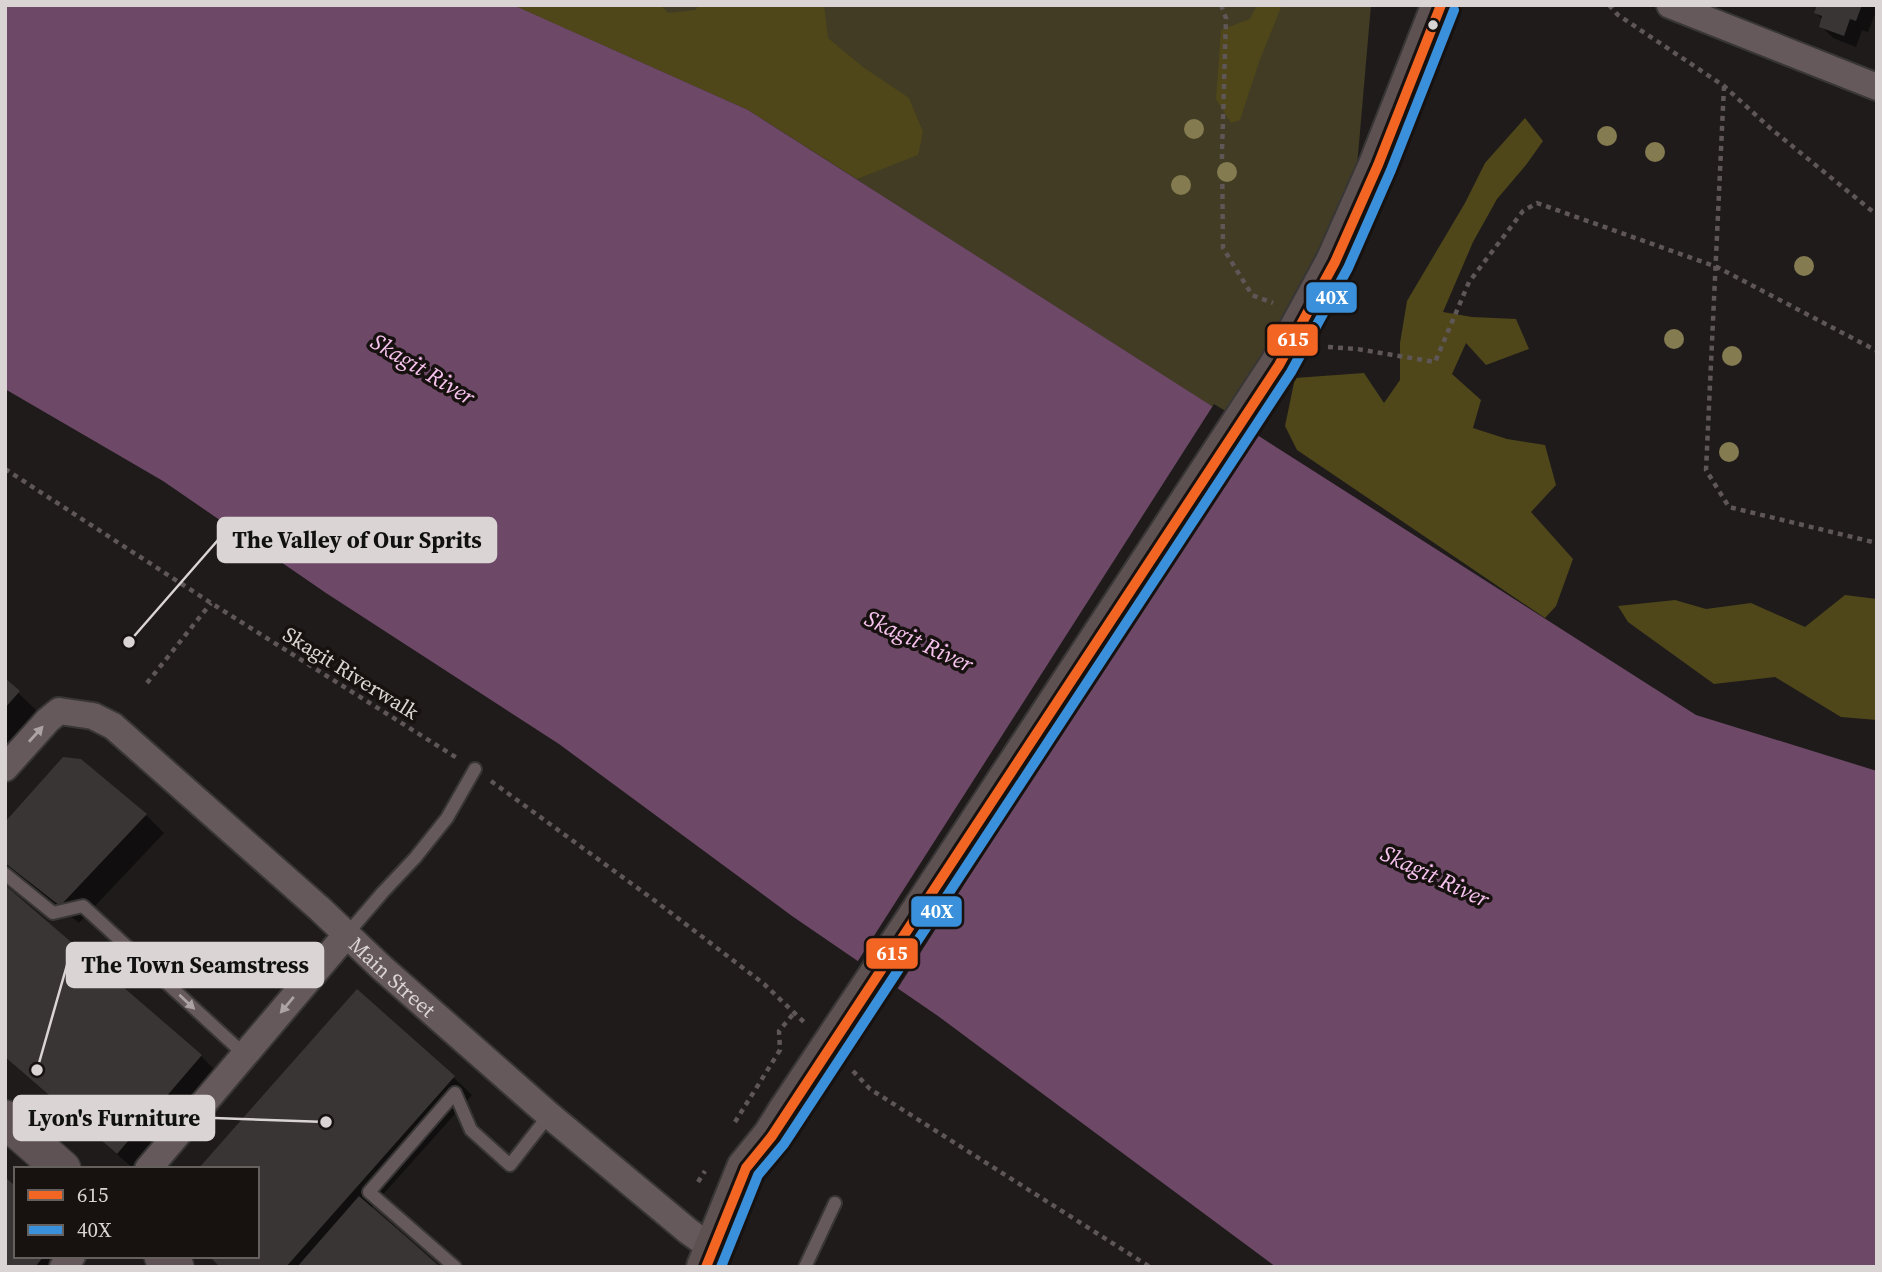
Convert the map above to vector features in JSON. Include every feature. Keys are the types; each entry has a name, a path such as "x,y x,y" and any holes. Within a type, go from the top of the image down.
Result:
{"main road":[{"path":"716,1261 763,1177 780,1124 1279,365 1335,262 1378,165 1441,5"}],"street":[{"path":"1670,5 1877,87"},
{"name":"Main Street","path":"5,768 56,712 93,716 114,726 382,968 688,1231 716,1261"},
{"path":"150,1167 347,934"},
{"path":"5,1119 60,1167"}],"lane":[{"path":"347,934 447,818 475,769"},
{"path":"5,874 53,913 83,906 244,1055"},
{"path":"455,1267 369,1192 455,1093 471,1130 510,1166 550,1115"},
{"path":"805,1267 835,1203"}],"path":[{"path":"1222,5 1226,18 1222,153 1223,248 1252,295 1272,303 1283,312"},
{"path":"1609,5 1618,15 1724,86 1770,128 1877,215"},
{"path":"1724,86 1706,470 1729,507 1877,543"},
{"path":"1325,347 1357,349 1435,362 1469,282 1523,211 1537,203 1717,267 1877,351"},
{"name":"Skagit Riverwalk","path":"5,469 211,603 475,769"},
{"path":"148,684 211,603"},
{"path":"732,1127 780,1050 779,1031 794,1013"},
{"path":"698,1182 711,1160"}],"shaded area":[{"path":"506,5 1371,5 1352,224 1244,427 748,110"},
{"path":"513,5 661,5 668,13 696,10 698,5 824,5 828,38 863,67 909,98 923,132 918,155 857,179 748,110"},
{"path":"1257,5 1282,5 1240,120 1231,123 1216,99 1221,30 1250,19"},
{"path":"1525,118 1543,141 1497,199 1473,242 1443,312 1472,317 1516,319 1529,349 1486,365 1466,343 1452,374 1481,400 1473,428 1507,439 1545,445 1556,485 1531,512 1573,559 1556,606 1545,618 1297,450 1285,426 1295,378 1364,373 1384,403 1400,380 1400,343 1407,301 1465,203 1485,163"},
{"path":"1845,595 1877,599 1877,720 1841,717 1775,677 1714,684 1628,622 1618,606 1675,600 1706,609 1751,603 1805,627"}],"water":[{"name":"Skagit River","path":"5,5 513,5 748,110 1696,715 1877,771 1877,1267 1276,1267 938,1016 792,916 559,744 326,593 163,481 5,389"}],"pier":[{"path":"1214,404 1255,429 896,991 856,964"}],"building":[{"path":"1817,5 1862,5 1856,21 1850,19 1844,36 1819,27 1822,16 1814,13"},
{"path":"5,678 20,691 5,708"},
{"path":"63,757 81,759 147,814 60,906 5,863 5,822"},
{"path":"5,885 202,1055 117,1154 5,1057"},
{"path":"357,989 455,1076 286,1267 220,1267 211,1258 259,1258 259,1167 200,1167"},
{"path":"5,1177 14,1185 14,1258 42,1258 35,1267 5,1267"},
{"path":"359,1196 412,1242 440,1267 297,1267"}],"transit line":[{"name":"615","path":"706,1267 746,1168 772,1136 1279,365 1335,262 1378,165 1441,5"},
{"name":"40X","path":"721,1267 758,1175 784,1144 1291,372 1348,268 1391,170 1454,10"}],"place":[{"name":"The Valley of Our Sprits","path":"129,642"},
{"name":"The Town Seamstress","path":"37,1070"},
{"name":"Lyon's Furniture","path":"326,1122"}]}
